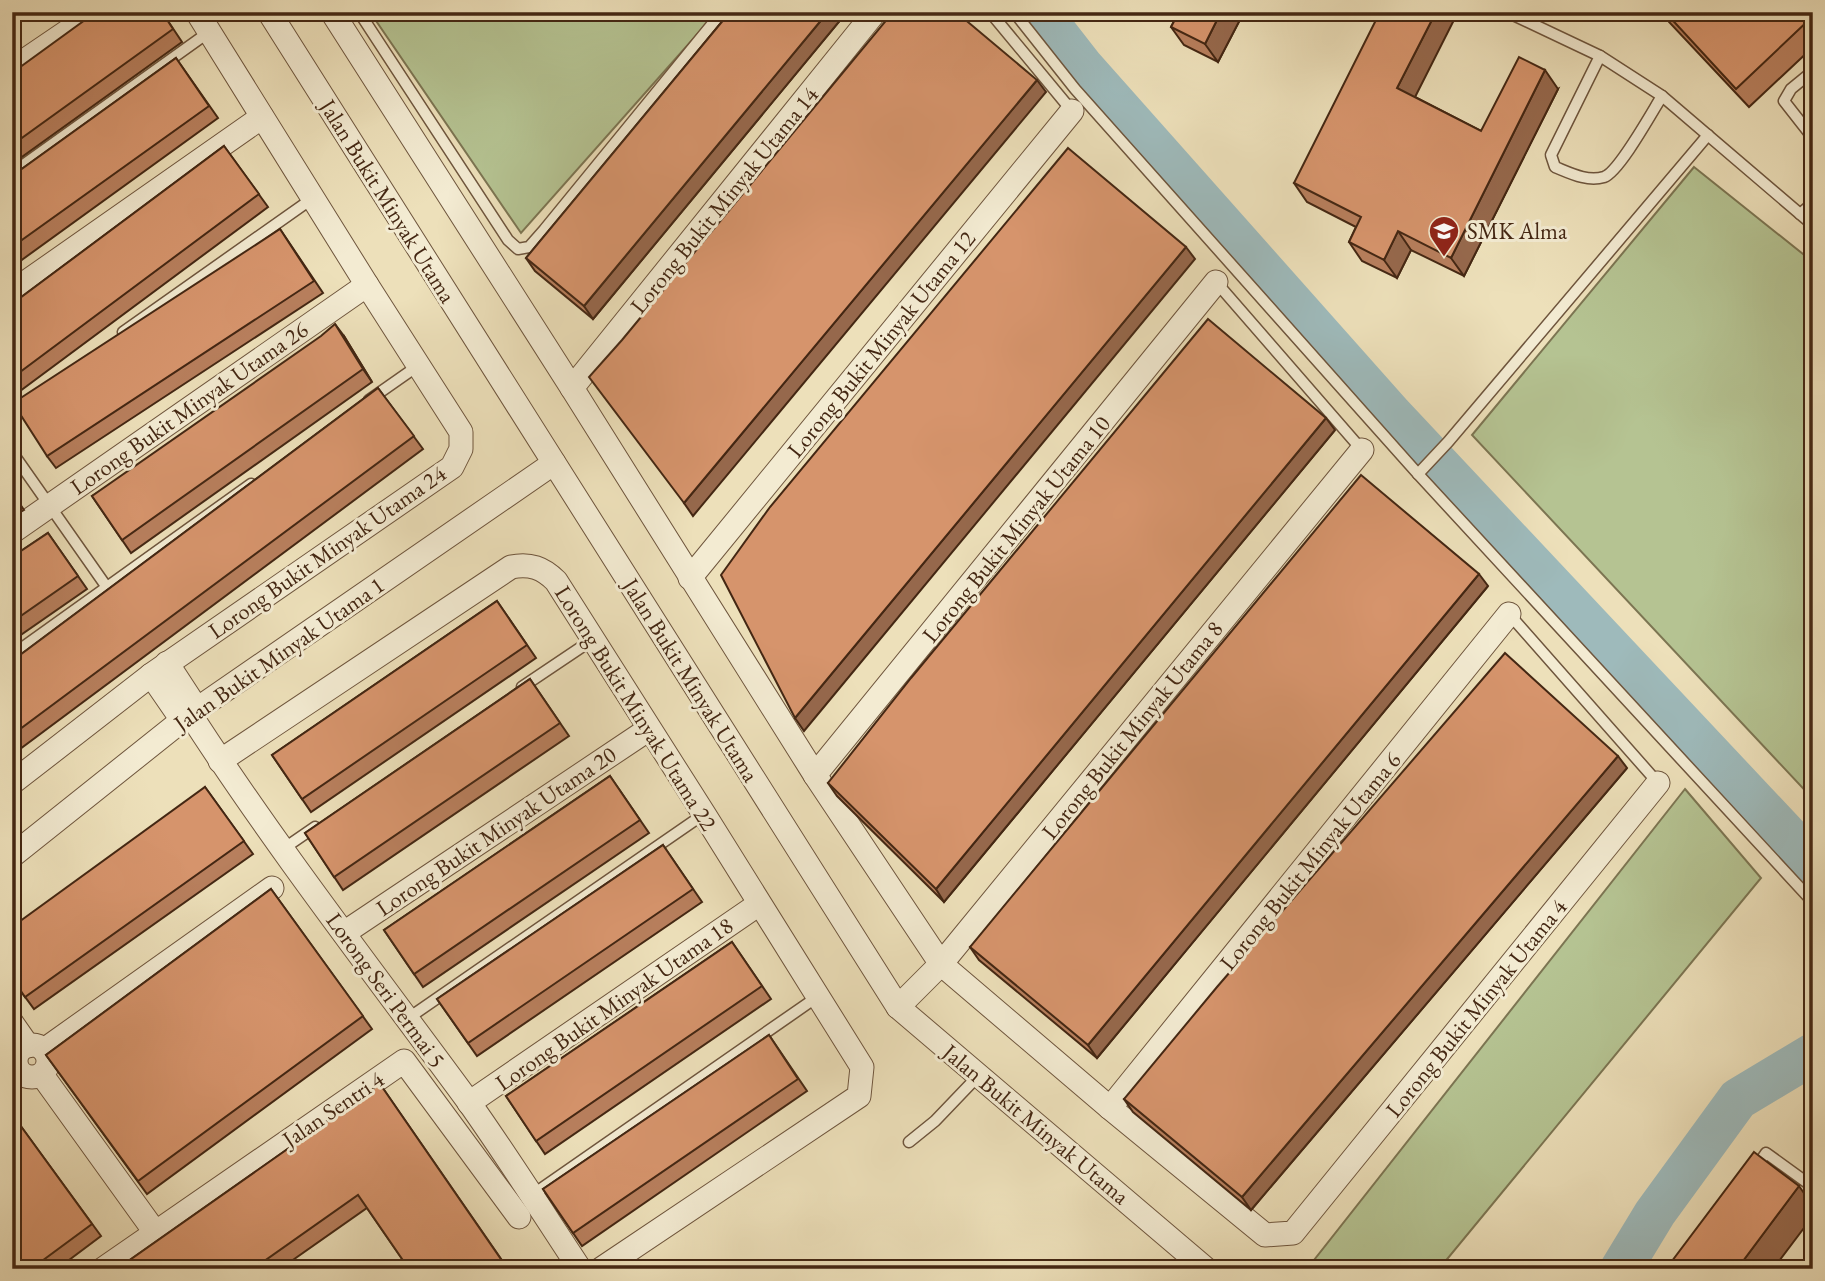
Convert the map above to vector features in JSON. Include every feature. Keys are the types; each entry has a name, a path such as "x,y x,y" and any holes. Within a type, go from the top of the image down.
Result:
{"street":[{"path":"12,69 96,12"},
{"name":"Lorong Bukit Minyak Utama 24","path":"12,783 159,669 452,467 461,449 461,432 197,12"},
{"name":"Jalan Bukit Minyak Utama","path":"269,12 898,1007 1206,1269"},
{"path":"332,12 815,775 941,964 1110,1108"},
{"name":"Lorong Bukit Minyak Utama 14","path":"572,388 875,12"},
{"name":"Lorong Bukit Minyak Utama 12","path":"690,578 1072,111"},
{"path":"12,292 262,117"},
{"name":"Lorong Bukit Minyak Utama 10","path":"815,775 1216,282"},
{"name":"Lorong Bukit Minyak Utama 26","path":"12,532 367,285"},
{"name":"Lorong Bukit Minyak Utama 8","path":"898,1007 941,964 1362,450"},
{"name":"Jalan Bukit Minyak Utama 1","path":"12,856 190,714 554,463"},
{"name":"Lorong Bukit Minyak Utama 22","path":"220,761 511,567 535,567 547,572 556,581 862,1067 859,1096 600,1269"},
{"name":"Lorong Bukit Minyak Utama 6","path":"1110,1108 1509,614"},
{"name":"Lorong Seri Permai 5","path":"159,669 220,761 469,1104 580,1269"},
{"name":"Lorong Bukit Minyak Utama 20","path":"344,933 649,729"},
{"name":"Lorong Bukit Minyak Utama 4","path":"1110,1108 1265,1235 1293,1233 1658,783"},
{"path":"22,1060 272,888"},
{"name":"Lorong Bukit Minyak Utama 18","path":"469,1104 759,904"},
{"path":"12,1023 22,1060"},
{"path":"22,1060 48,1060 48,1066 42,1074 155,1232"},
{"name":"Jalan Sentri 4","path":"103,1269 404,1061 519,1217"}],"lane":[{"path":"359,12 508,240 518,248 529,247 544,230 718,17"},
{"path":"990,12 1072,111"},
{"path":"1014,12 1075,89 1418,474 1813,902"},
{"path":"1507,12 1600,56 1662,96 1813,225"},
{"path":"12,173 209,32"},
{"path":"1600,56 1551,155 1555,167 1582,178 1604,177 1616,168 1662,96"},
{"path":"1813,71 1791,89 1784,101 1813,138"},
{"path":"1418,474 1708,135"},
{"path":"113,339 314,197"},
{"path":"1800,214 1813,203"},
{"path":"1216,282 1362,450"},
{"path":"363,404 419,365"},
{"path":"12,452 106,586"},
{"path":"12,655 262,475"},
{"path":"1509,614 1658,783"},
{"path":"512,694 592,640"},
{"path":"407,1019 704,814"},
{"path":"283,849 329,818"},
{"path":"532,1195 817,997"},
{"path":"909,1142 935,1121 979,1075"},
{"path":"1751,1174 1766,1153 1813,1187"}],"green space":[{"path":"370,12 717,12 521,233"},
{"path":"1694,167 1813,262 1813,799 1472,435"},
{"path":"1685,789 1761,878 1439,1269 1307,1269"}],"building":[{"path":"96,12 162,12 173,29 12,145 12,73"},
{"path":"730,12 828,12 584,306 526,258"},
{"path":"893,12 956,12 1037,80 684,503 589,377"},
{"path":"1179,12 1221,12 1205,44 1171,27"},
{"path":"1380,12 1436,12 1397,88 1481,131 1519,57 1545,70 1451,258 1398,231 1384,260 1349,242 1361,217 1294,183"},
{"path":"1665,12 1813,12 1813,16 1736,89"},
{"path":"176,58 209,106 12,247 12,176"},
{"path":"224,146 259,194 12,378 12,304"},
{"path":"1068,148 1186,247 795,718 721,575 770,507"},
{"path":"280,229 314,281 47,456 13,403"},
{"path":"1208,319 1326,418 936,889 828,783 911,678"},
{"path":"335,324 363,369 122,540 92,496"},
{"path":"378,388 414,436 12,735 12,661"},
{"path":"1361,475 1479,574 1088,1045 970,947"},
{"path":"48,533 78,576 12,622 12,557"},
{"path":"497,601 527,645 302,799 272,755"},
{"path":"1505,653 1618,756 1242,1197 1124,1099"},
{"path":"530,679 560,723 334,877 305,833"},
{"path":"610,776 640,820 414,974 384,930"},
{"path":"205,787 244,841 25,997 12,978 12,927"},
{"path":"663,845 693,889 468,1043 437,999"},
{"path":"271,889 363,1016 138,1181 46,1055"},
{"path":"732,942 762,986 536,1141 506,1096"},
{"path":"769,1035 798,1079 573,1233 543,1189"},
{"path":"380,1084 507,1268 409,1269 358,1195 253,1269 117,1269"},
{"path":"12,1114 92,1224 31,1269 12,1269"},
{"path":"1754,1152 1799,1186 1737,1269 1666,1269"}],"waterway":[{"path":"1040,12 1082,66 1392,415 1813,863"},
{"path":"1621,1269 1655,1213 1738,1099 1813,1054"}],"place":[{"name":"SMK Alma","path":"1444,258"}]}
